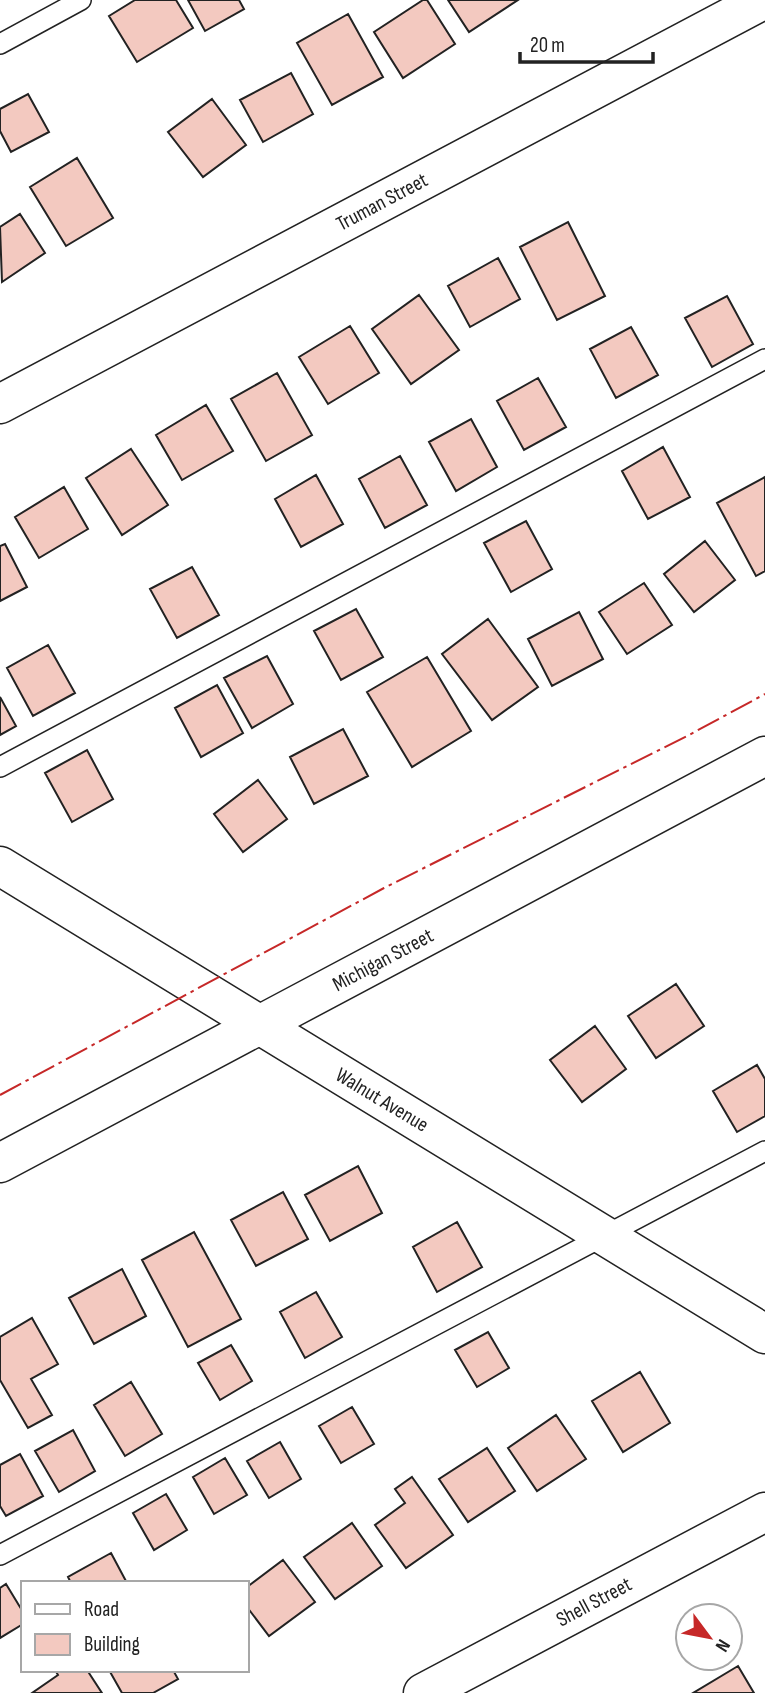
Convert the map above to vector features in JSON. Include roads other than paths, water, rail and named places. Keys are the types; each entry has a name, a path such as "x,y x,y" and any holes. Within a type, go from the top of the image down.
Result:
{"street":[{"name":"Truman Street","path":"0,404 763,0"},
{"name":"Michigan Street","path":"0,1163 765,756"},
{"name":"Walnut Avenue","path":"0,866 765,1334"},
{"name":"Shell Street","path":"423,1693 765,1512"}],"lane":[{"path":"0,44 81,0"},
{"path":"0,767 765,359"},
{"path":"0,1555 765,1151"}]}
